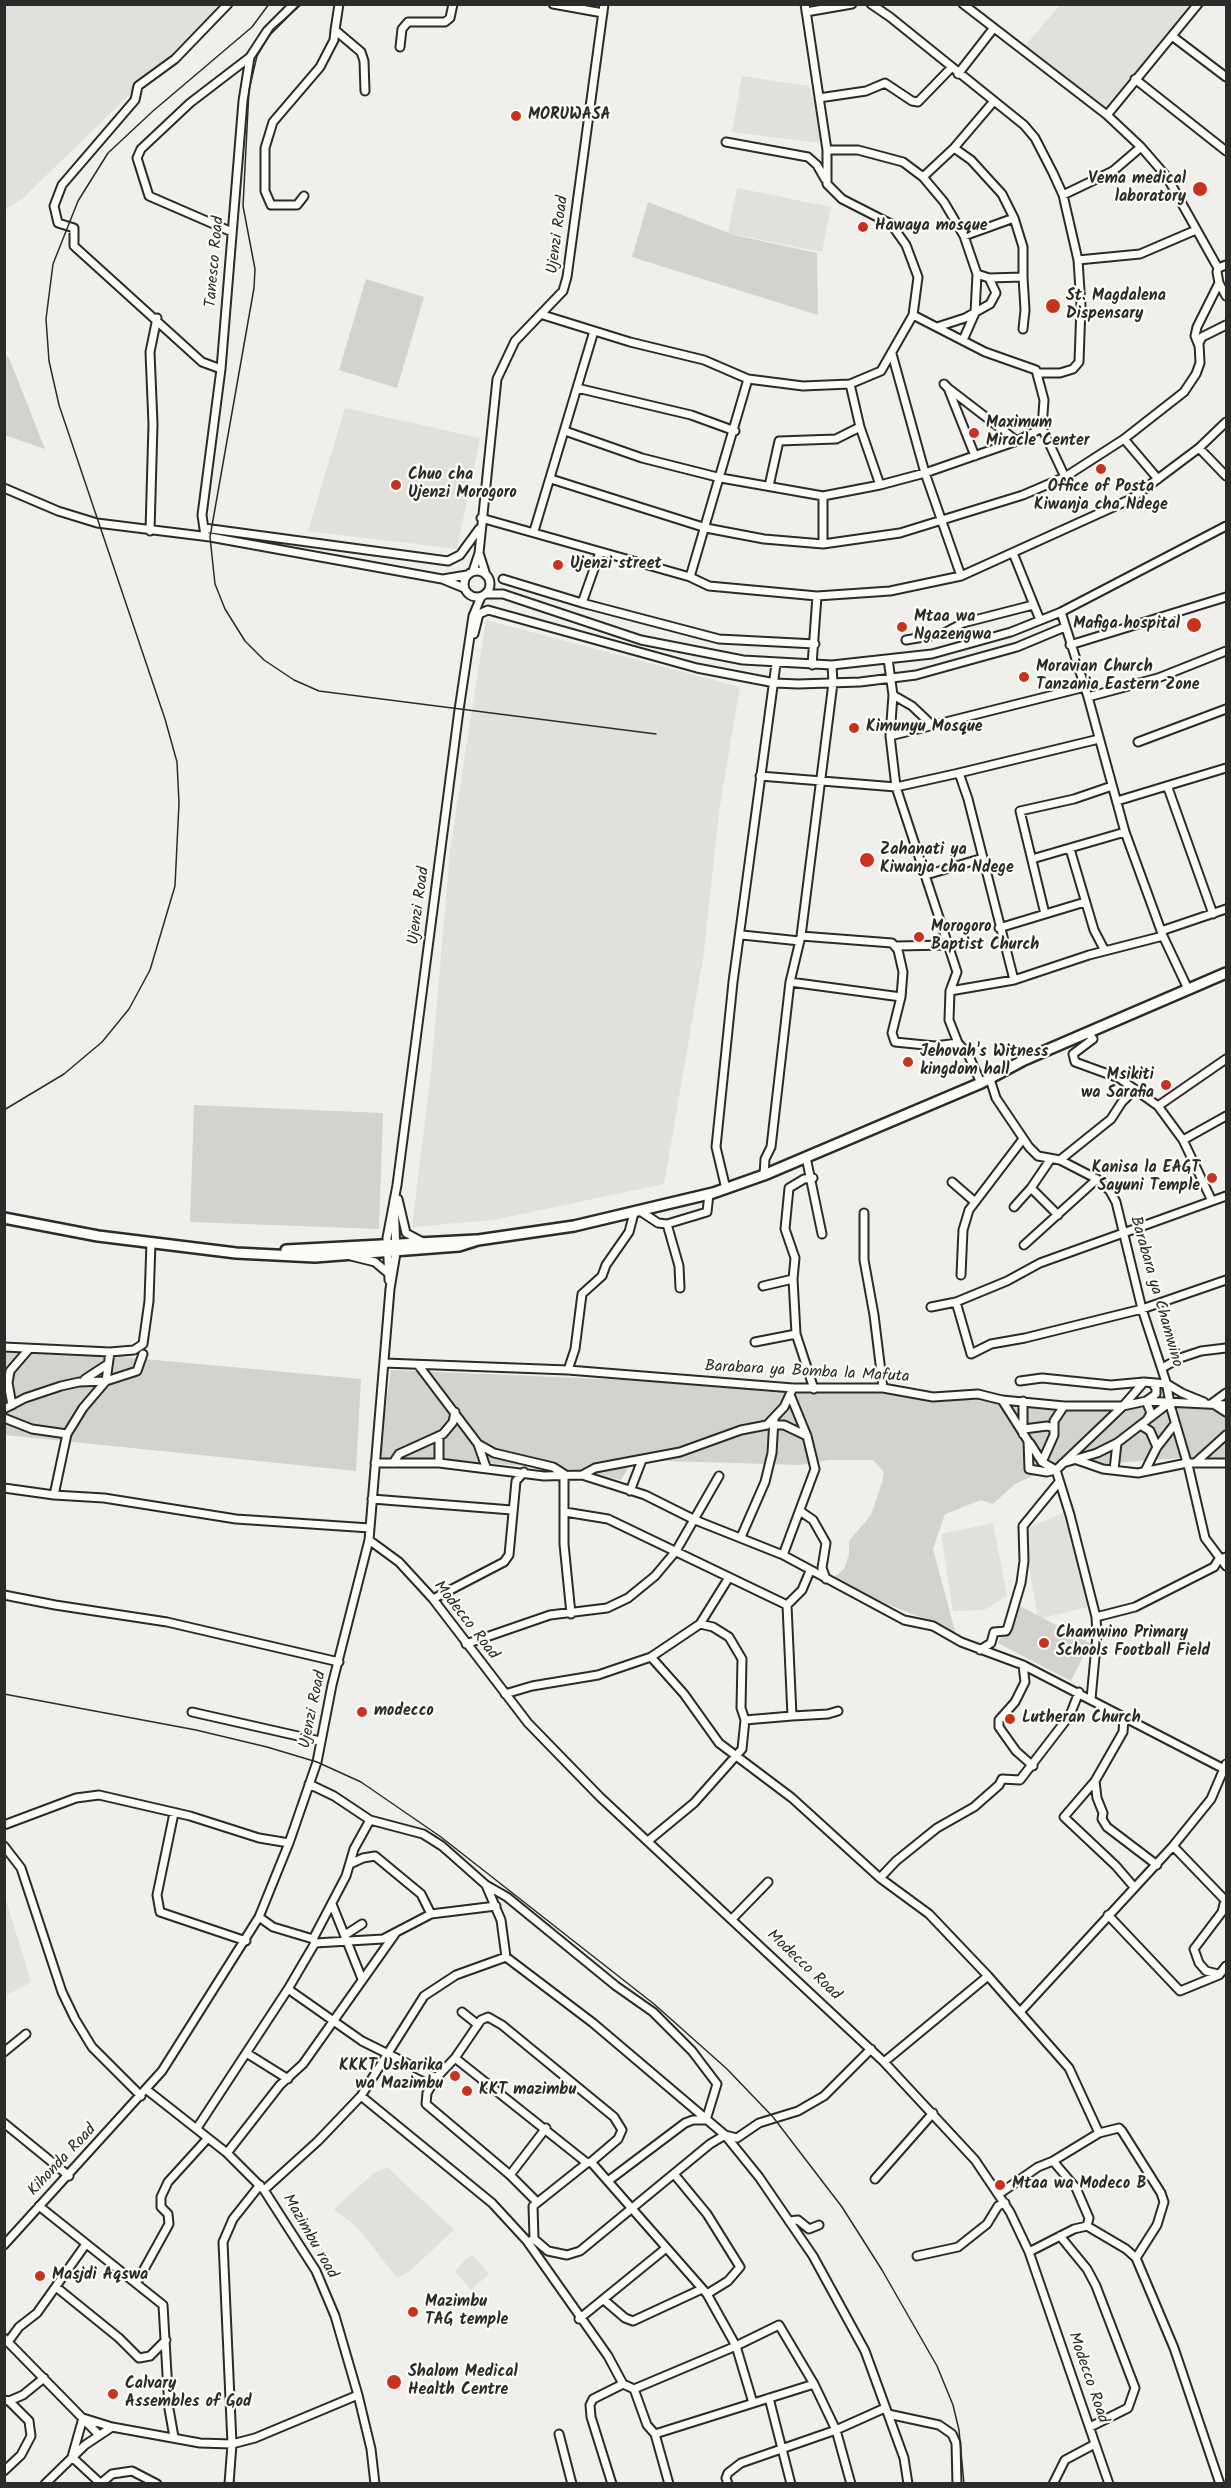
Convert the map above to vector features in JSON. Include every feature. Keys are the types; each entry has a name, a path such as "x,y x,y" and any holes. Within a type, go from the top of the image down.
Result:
{"highway":[{"path":"4,1218 151,1242 236,1253 272,1253 315,1257 350,1255 425,1243 478,1240 547,1231 637,1212 726,1189 985,1080 1227,973"},
{"path":"272,1253 291,1249 459,1246 478,1240"}],"street":[{"path":"221,369 202,362 74,246 75,228 58,223 55,219 55,201 62,184 135,100 138,86 176,59 228,4"},
{"name":"Tanesco Road","path":"205,532 202,515 221,369 243,101 250,57 267,31 294,4"},
{"path":"304,196 297,205 271,205 265,191 265,148 273,122 320,67 334,40 339,4"},
{"path":"400,47 402,29 408,22 445,22 450,18 453,4"},
{"path":"553,4 603,8"},
{"path":"827,184 827,150 805,8 852,4"},
{"path":"871,4 1019,120 1035,138 1063,195 1078,260 1081,306 1079,362 1073,369 1060,373 1038,373 985,352 913,315"},
{"path":"963,4 1107,116 1141,147 1167,177 1218,268 1219,283 1227,296"},
{"path":"1107,116 1198,4"},
{"name":"Ujenzi Road","path":"479,553 497,379 515,341 543,315 563,291 567,277 603,8"},
{"path":"958,74 993,29"},
{"path":"334,30 361,52 364,61 365,91"},
{"path":"1172,36 1227,77"},
{"path":"232,232 149,196 139,165 138,153 196,97 250,57"},
{"path":"819,98 866,91 885,83 912,101 918,102 951,68"},
{"path":"1136,79 1227,151"},
{"path":"923,177 954,148 994,101"},
{"path":"543,315 704,360 748,379 803,386 850,384 881,370 913,315 918,277 906,245 887,220 842,199 827,184 817,165 808,157 726,142"},
{"path":"1063,195 1113,171 1141,147"},
{"path":"954,148 971,160 995,185 1014,218 1023,247 1025,310 1023,329"},
{"path":"827,150 851,149 908,165 923,177 944,202 964,236 977,274 975,314 963,340"},
{"path":"964,236 1014,218"},
{"path":"1078,260 1140,254 1196,230"},
{"path":"1218,268 1227,265"},
{"path":"977,274 989,278 1023,277"},
{"path":"937,327 975,314 987,307 996,297 989,278"},
{"path":"1200,348 1195,332 1219,283"},
{"path":"150,531 153,424 150,352 156,318"},
{"path":"551,479 706,528 764,539 823,544 900,533 1023,495 1065,477 1124,439 1184,392 1196,374 1199,343 1204,335 1227,325"},
{"path":"534,531 594,331"},
{"path":"892,354 926,473 961,576"},
{"path":"1038,373 1044,400 1042,428 1065,477"},
{"path":"690,577 721,478 748,379"},
{"path":"850,384 860,427 880,485"},
{"path":"975,456 946,386 1017,441"},
{"path":"577,388 691,415 735,430"},
{"path":"481,518 534,531 720,588 817,596 890,591 961,576 1131,499 1199,448 1227,422"},
{"path":"769,486 779,441 836,439 860,427"},
{"path":"565,431 642,458 721,478 823,496 926,473 1017,441 1042,428"},
{"path":"1124,439 1158,479"},
{"path":"1199,448 1227,476"},
{"path":"4,488 58,511 97,523 150,531 205,532 448,561 460,555 480,529"},
{"path":"823,496 823,544"},
{"path":"479,553 490,582 503,594 641,640 776,664 832,665 932,654 1011,632 1061,612 1227,526"},
{"path":"205,532 442,579 464,588 470,596 473,616"},
{"path":"582,603 600,552"},
{"path":"464,588 479,553"},
{"path":"1013,553 1040,620"},
{"path":"442,579 470,573 486,575"},
{"path":"503,579 582,603 719,639 815,644"},
{"path":"473,616 490,582"},
{"path":"470,596 503,594"},
{"path":"812,665 817,596"},
{"path":"1070,645 1227,597"},
{"path":"906,640 942,634 963,622 1033,605"},
{"path":"464,677 479,614 488,610 702,669 775,683 891,680 1017,647 1065,627"},
{"path":"1061,612 1088,697 1125,832 1162,934 1188,989"},
{"name":"Ujenzi Road","path":"141,2096 162,2071 246,1941 259,1917 289,1844 317,1762 320,1741 369,1540 390,1289 394,1200 473,616"},
{"path":"1011,632 1017,647"},
{"path":"1088,697 1158,678 1227,651"},
{"path":"702,669 705,653"},
{"path":"888,659 893,695 890,736 897,787 957,972 950,991 949,1020 958,1043 968,1054 1023,1139 1038,1156 1050,1160 1031,1188 1014,1207"},
{"path":"726,1189 716,1147 733,982 776,664"},
{"path":"764,1174 765,1159 771,1147 790,982 800,939 833,683 832,665"},
{"path":"890,736 1085,687"},
{"path":"893,695 912,706 932,725"},
{"path":"1138,742 1227,709"},
{"path":"760,776 819,783 897,787 1099,739"},
{"path":"1117,801 1168,788 1227,768"},
{"path":"959,773 1014,980"},
{"path":"1044,914 1019,814 1022,809 1028,811 1112,786"},
{"path":"1168,788 1213,914"},
{"path":"1032,859 1125,832"},
{"path":"1070,849 1094,930 1105,951"},
{"path":"926,875 983,858"},
{"path":"999,928 1085,902"},
{"path":"950,991 1014,980 1162,934 1227,909"},
{"path":"741,935 884,942 896,946 949,945"},
{"path":"896,946 903,972 901,997 892,1033 895,1042 935,1046 958,1043"},
{"path":"790,982 901,997"},
{"path":"1088,1033 1093,1039 1073,1054 1075,1062 1119,1078 1158,1106 1183,1140 1212,1201"},
{"path":"1158,1106 1227,1059"},
{"path":"1060,1161 1111,1119 1122,1102 1135,1089"},
{"path":"1183,1140 1227,1116"},
{"path":"961,1275 963,1230 969,1210 1023,1139"},
{"path":"806,1157 813,1178 822,1234"},
{"name":"Barabara ya Chamwino","path":"1050,1160 1060,1161 1097,1179 1110,1191 1116,1202 1142,1309 1167,1384 1175,1424 1191,1463 1204,1538 1223,1558 1227,1566"},
{"path":"813,1178 804,1179 789,1188 785,1229 795,1258 793,1279 796,1334 814,1389"},
{"path":"1024,1245 1097,1179"},
{"path":"952,1182 975,1202"},
{"path":"397,1185 406,1233 425,1243"},
{"path":"1031,1188 1058,1215"},
{"path":"568,1370 577,1337 582,1294 602,1276 606,1265 629,1232 637,1212 658,1223 667,1224 707,1212 709,1194"},
{"path":"931,1307 956,1302 1007,1281 1040,1263 1227,1196"},
{"path":"864,1213 864,1260 874,1315 883,1388"},
{"path":"667,1224 679,1266 680,1288"},
{"path":"4,1347 92,1349 110,1352 134,1350 143,1344 149,1301 151,1242"},
{"name":"Ujenzi Road","path":"390,1289 388,1273 391,1249"},
{"path":"350,1255 375,1262 388,1273"},
{"path":"763,1286 793,1279"},
{"path":"956,1302 971,1354 991,1344 1025,1338 1142,1309 1227,1280"},
{"path":"755,1342 796,1334"},
{"path":"1162,1368 1180,1358 1201,1351 1227,1348"},
{"path":"29,1349 10,1371 8,1407 44,1392 81,1382 97,1374 108,1364"},
{"path":"54,1495 67,1434 83,1408 106,1381 110,1352"},
{"path":"81,1382 106,1381 136,1371 143,1354"},
{"name":"Barabara ya Bomba la Mafuta","path":"384,1363 568,1370 793,1388 883,1388 933,1397 960,1393 1064,1406 1123,1406 1146,1401 1227,1405"},
{"path":"419,1366 478,1444 486,1467"},
{"path":"1020,1381 1042,1378 1111,1385 1148,1382 1167,1384 1182,1393 1227,1412"},
{"path":"1144,1424 1151,1413 1146,1401 1156,1394 1156,1388 1148,1382"},
{"path":"1028,1441 1029,1469 1047,1472 1056,1470 1148,1382"},
{"path":"741,1537 765,1482 772,1453 774,1422 791,1397 793,1388"},
{"path":"1211,1404 1227,1393"},
{"path":"783,1556 815,1469 807,1436 791,1397"},
{"path":"1002,1400 1042,1462 1056,1470 1070,1515 1096,1617 1097,1635 1091,1699"},
{"path":"1023,1401 1024,1431"},
{"path":"1062,1463 1088,1456 1117,1443 1169,1403"},
{"path":"1042,1462 1054,1435 1054,1421 1064,1406"},
{"path":"393,1463 399,1454 440,1437 453,1422 455,1412"},
{"path":"4,1418 32,1430 67,1434"},
{"path":"582,1475 595,1468 642,1460 703,1445 741,1430 774,1422 807,1436"},
{"path":"1144,1424 1157,1447"},
{"path":"1145,1471 1157,1447 1175,1424"},
{"path":"1024,1431 1047,1426 1054,1428"},
{"path":"1077,1460 1114,1470 1138,1473 1201,1461 1227,1436"},
{"path":"439,1463 440,1437"},
{"path":"1114,1470 1117,1443"},
{"path":"478,1444 494,1453 553,1467 564,1474"},
{"path":"1082,1445 1083,1454 1088,1456"},
{"path":"630,1491 642,1460"},
{"path":"375,1463 439,1463 511,1470 544,1476 582,1475 630,1491 783,1556 904,1620 933,1626 980,1650 1023,1665 1226,1768 1211,1799 1157,1865 1134,1887 1021,2011"},
{"path":"1191,1463 1227,1464"},
{"path":"433,1599 504,1562 509,1556 516,1481 511,1470"},
{"path":"516,1481 524,1472"},
{"path":"564,1474 564,1544 571,1614"},
{"path":"466,1644 550,1615 607,1608 628,1598 655,1576 676,1551 719,1476"},
{"path":"980,1650 991,1643 994,1632 1006,1631 1008,1627 1021,1583 1024,1561 1023,1526 1059,1482"},
{"path":"4,1488 54,1495 104,1498 236,1519 370,1528"},
{"path":"372,1499 512,1510"},
{"path":"801,1511 813,1520 826,1543 822,1568 826,1579"},
{"path":"565,1512 608,1520 676,1551 728,1579 787,1605"},
{"name":"Modecco Road","path":"369,1540 399,1562 433,1599 528,1723 648,1841 871,2049 975,2160 1005,2203 1029,2252 1109,2484"},
{"path":"1096,1617 1135,1607 1214,1567 1223,1558"},
{"path":"792,1716 787,1605 802,1590 810,1571"},
{"path":"505,1694 532,1686 598,1675 651,1657 700,1624 728,1579"},
{"path":"4,1594 55,1605 167,1622 339,1662"},
{"path":"648,1841 694,1803 742,1749 745,1720 741,1708 742,1659 729,1637 713,1627 700,1624"},
{"path":"651,1657 684,1694 719,1743 792,1798 880,1878 929,1914 1021,2011 1069,2068 1099,2133"},
{"path":"1023,1665 1024,1682 1015,1702 999,1720 999,1727 1016,1751 1033,1766"},
{"path":"880,1878 896,1861 937,1828 974,1807 999,1785 1002,1779 1018,1781 1033,1766 1070,1715 1079,1692"},
{"path":"745,1720 828,1714 838,1711"},
{"path":"192,1713 320,1741"},
{"path":"1124,1718 1123,1731 1095,1781 1064,1817 1116,1866 1134,1887"},
{"path":"1095,1781 1097,1798 1103,1813 1102,1819 1107,1827 1157,1865"},
{"path":"309,1784 334,1796 370,1820 423,1834 486,1885 507,1897 616,1986 653,2012 679,2036 717,2084 717,2093 706,2120"},
{"path":"1084,1794 1097,1798"},
{"path":"4,1825 86,1795 109,1797 289,1844"},
{"path":"174,1813 157,1895 159,1912 246,1941"},
{"path":"197,2128 248,2054 288,1989 332,1904 350,1864 354,1848 370,1820"},
{"path":"4,1846 21,1868 62,1992 75,2019 93,2047 141,2096"},
{"path":"1173,1846 1225,1900 1222,1912 1194,1949 1199,1963 1206,1971 1227,1980"},
{"path":"350,1864 363,1858 375,1857 421,1894 431,1914"},
{"path":"732,1919 768,1882"},
{"path":"486,1885 501,1920 506,1957 593,2023 725,2135 789,2221 819,2266 865,2351 904,2458 908,2484"},
{"path":"332,1904 363,1979"},
{"path":"259,1917 273,1927 314,1941 383,1940 431,1914 496,1906"},
{"path":"1108,1915 1180,1991 1218,1975 1227,1966"},
{"path":"347,1939 363,1924"},
{"path":"227,2153 280,2085 303,2064 399,1930"},
{"path":"229,2484 232,2444 223,2242 233,2219 262,2188 318,2141 361,2096 424,1996 456,1975 506,1957"},
{"path":"884,2062 988,1976"},
{"path":"288,1989 362,2041 436,2078"},
{"path":"462,2012 477,2024"},
{"path":"537,2202 510,2175 426,2104 427,2093 436,2078 455,2058 477,2024 488,2017 502,2025 557,2068 614,2117 622,2130 618,2139 531,2209 531,2240 543,2264 579,2319 608,2356 623,2384 634,2389 647,2425 655,2434 669,2484"},
{"path":"4,2052 26,2034"},
{"path":"725,2135 737,2138 759,2123 798,2111 824,2096 871,2049"},
{"path":"248,2054 288,2079"},
{"path":"455,2058 589,2163 608,2181 665,2249 705,2292 736,2346 753,2403"},
{"name":"Mazimbu road","path":"147,2090 227,2153 262,2188 316,2271 335,2316 358,2395 371,2449 375,2484"},
{"name":"Kihonda Road","path":"4,2245 141,2096"},
{"path":"361,2096 492,2202 531,2240 548,2251"},
{"path":"875,2179 933,2113"},
{"path":"608,2181 686,2123 693,2120 706,2120"},
{"path":"4,2123 69,2176"},
{"path":"510,2175 546,2128"},
{"path":"999,2194 1038,2167 1053,2161 1099,2133 1119,2128 1161,2193 1164,2202 1157,2225 1136,2258"},
{"path":"536,2253 548,2251 567,2254 580,2251 725,2135"},
{"path":"137,2282 168,2224 168,2214 162,2207 161,2197 168,2182 208,2138"},
{"path":"1053,2161 1076,2188 1089,2218 1087,2226"},
{"path":"604,2300 625,2318 633,2321 728,2281 740,2267 707,2214 674,2174"},
{"path":"917,2256 958,2247 987,2224 999,2206 1005,2203"},
{"path":"39,2206 163,2305 169,2409 174,2437"},
{"path":"789,2221 798,2220 809,2229 819,2225"},
{"path":"1087,2226 1126,2249 1136,2258 1174,2348 1220,2484"},
{"path":"1029,2252 1060,2236 1087,2226"},
{"path":"1060,2236 1087,2269 1096,2286 1135,2388 1128,2408 1090,2427"},
{"path":"86,2244 37,2313 6,2340 99,2434"},
{"path":"579,2319 665,2249"},
{"path":"543,2264 548,2251"},
{"path":"56,2287 119,2338 138,2358 150,2356 166,2340"},
{"path":"634,2389 736,2346 779,2325 814,2384 836,2430 851,2484"},
{"path":"4,2471 21,2455 32,2436 28,2421 7,2400 23,2395 44,2378"},
{"path":"612,2484 591,2416 590,2405 596,2397 623,2384"},
{"path":"655,2434 814,2384"},
{"path":"83,2418 112,2427 200,2443 232,2444 255,2438 358,2395"},
{"path":"769,2398 784,2448 791,2484"},
{"path":"728,2484 726,2478 728,2473 741,2463 886,2411 939,2425 952,2434 956,2443 957,2484"},
{"path":"72,2457 83,2418"},
{"path":"45,2484 99,2434 112,2427"},
{"path":"560,2433 572,2484"},
{"path":"1053,2484 1065,2460 1095,2444"},
{"path":"72,2457 100,2483 112,2474 132,2471 157,2484"}],"shaded area":[{"path":"5,5 222,5 24,197 5,210"},
{"path":"1060,5 1194,5 1107,112 1023,48"},
{"path":"742,76 809,86 821,125 819,143 732,132"},
{"path":"737,188 831,207 822,252 728,233"},
{"path":"648,202 734,235 817,253 818,315 632,257"},
{"path":"366,279 424,297 397,388 339,370"},
{"path":"4,354 9,358 45,449 5,435"},
{"name":"Chuo cha Ujenzi Morogoro","path":"345,408 480,438 457,549 308,531"},
{"path":"486,620 740,687 719,811 704,952 664,1184 493,1220 412,1227 431,1072 450,851"},
{"path":"194,1105 383,1113 379,1229 190,1222"},
{"path":"4,1346 361,1379 356,1471 5,1435"},
{"path":"391,1370 884,1391 1076,1407 1168,1408 1180,1458 1050,1468 1015,1484 993,1504 981,1500 945,1514 933,1549 956,1635 930,1621 851,1590 833,1578 844,1569 849,1554 849,1541 871,1515 882,1483 884,1472 873,1460 829,1460 800,1465 633,1460 621,1480 579,1470 432,1459 378,1459"},
{"path":"1172,1406 1226,1407 1226,1459 1185,1459"},
{"path":"1067,1511 1092,1606 1038,1619 1023,1530"},
{"path":"993,1523 1007,1596 984,1610 953,1611 941,1534"},
{"name":"Chamwino Primary Schools Football Field","path":"1018,1605 1090,1643 1071,1681 998,1643"},
{"path":"4,1893 31,1982 5,1996 4,1996"},
{"path":"387,2167 454,2230 411,2270 397,2278 358,2228 334,2209 374,2173"},
{"path":"473,2255 489,2274 471,2290 455,2272 464,2260"}],"railway":[{"path":"4,1110 64,1074 102,1042 129,1009 150,970 175,886 179,803 177,762 165,719 59,405 49,361 46,319 53,264 78,201 108,153 153,111 252,27 269,4"},
{"path":"302,4 273,29 257,56 249,90 243,206 255,269 254,288 210,537 215,584 225,609 245,641 264,660 294,680 319,691 656,734"},
{"path":"4,1694 196,1730 267,1747 317,1762 361,1782 441,1837 654,2004 727,2069 773,2117 842,2207 882,2270 937,2366 953,2405 959,2430 964,2484"}],"place":[{"name":"MORUWASA","path":"516,116"},
{"name":"Vema medical laboratory","path":"1200,189"},
{"name":"Hawaya mosque","path":"863,227"},
{"name":"St. Magdalena Dispensary","path":"1053,306"},
{"name":"Maximum Miracle Center","path":"974,433"},
{"name":"Office of Posta Kiwanja cha Ndege","path":"1101,469"},
{"name":"Chuo cha Ujenzi Morogoro","path":"396,485"},
{"name":"Ujenzi street","path":"558,565"},
{"name":"Mafiga hospital","path":"1194,625"},
{"name":"Mtaa wa Ngazengwa","path":"902,627"},
{"name":"Moravian Church Tanzania Eastern Zone","path":"1024,677"},
{"name":"Kimunyu Mosque","path":"854,728"},
{"name":"Zahanati ya Kiwanja cha Ndege","path":"867,860"},
{"name":"Morogoro Baptist Church","path":"919,937"},
{"name":"Jehovah's Witness kingdom hall","path":"908,1062"},
{"name":"Msikiti wa Sarafia","path":"1166,1085"},
{"name":"Kanisa la EAGT Sayuni Temple","path":"1212,1178"},
{"name":"Chamwino Primary Schools Football Field","path":"1044,1643"},
{"name":"modecco","path":"362,1712"},
{"name":"Lutheran Church","path":"1010,1719"},
{"name":"KKKT Usharika wa Mazimbu","path":"455,2076"},
{"name":"KKT mazimbu","path":"467,2091"},
{"name":"Mtaa wa Modeco B","path":"1000,2185"},
{"name":"Masjdi Aqswa","path":"40,2276"},
{"name":"Mazimbu TAG temple","path":"413,2312"},
{"name":"Shalom Medical Health Centre","path":"394,2382"},
{"name":"Calvary Assembles of God","path":"113,2394"}]}
